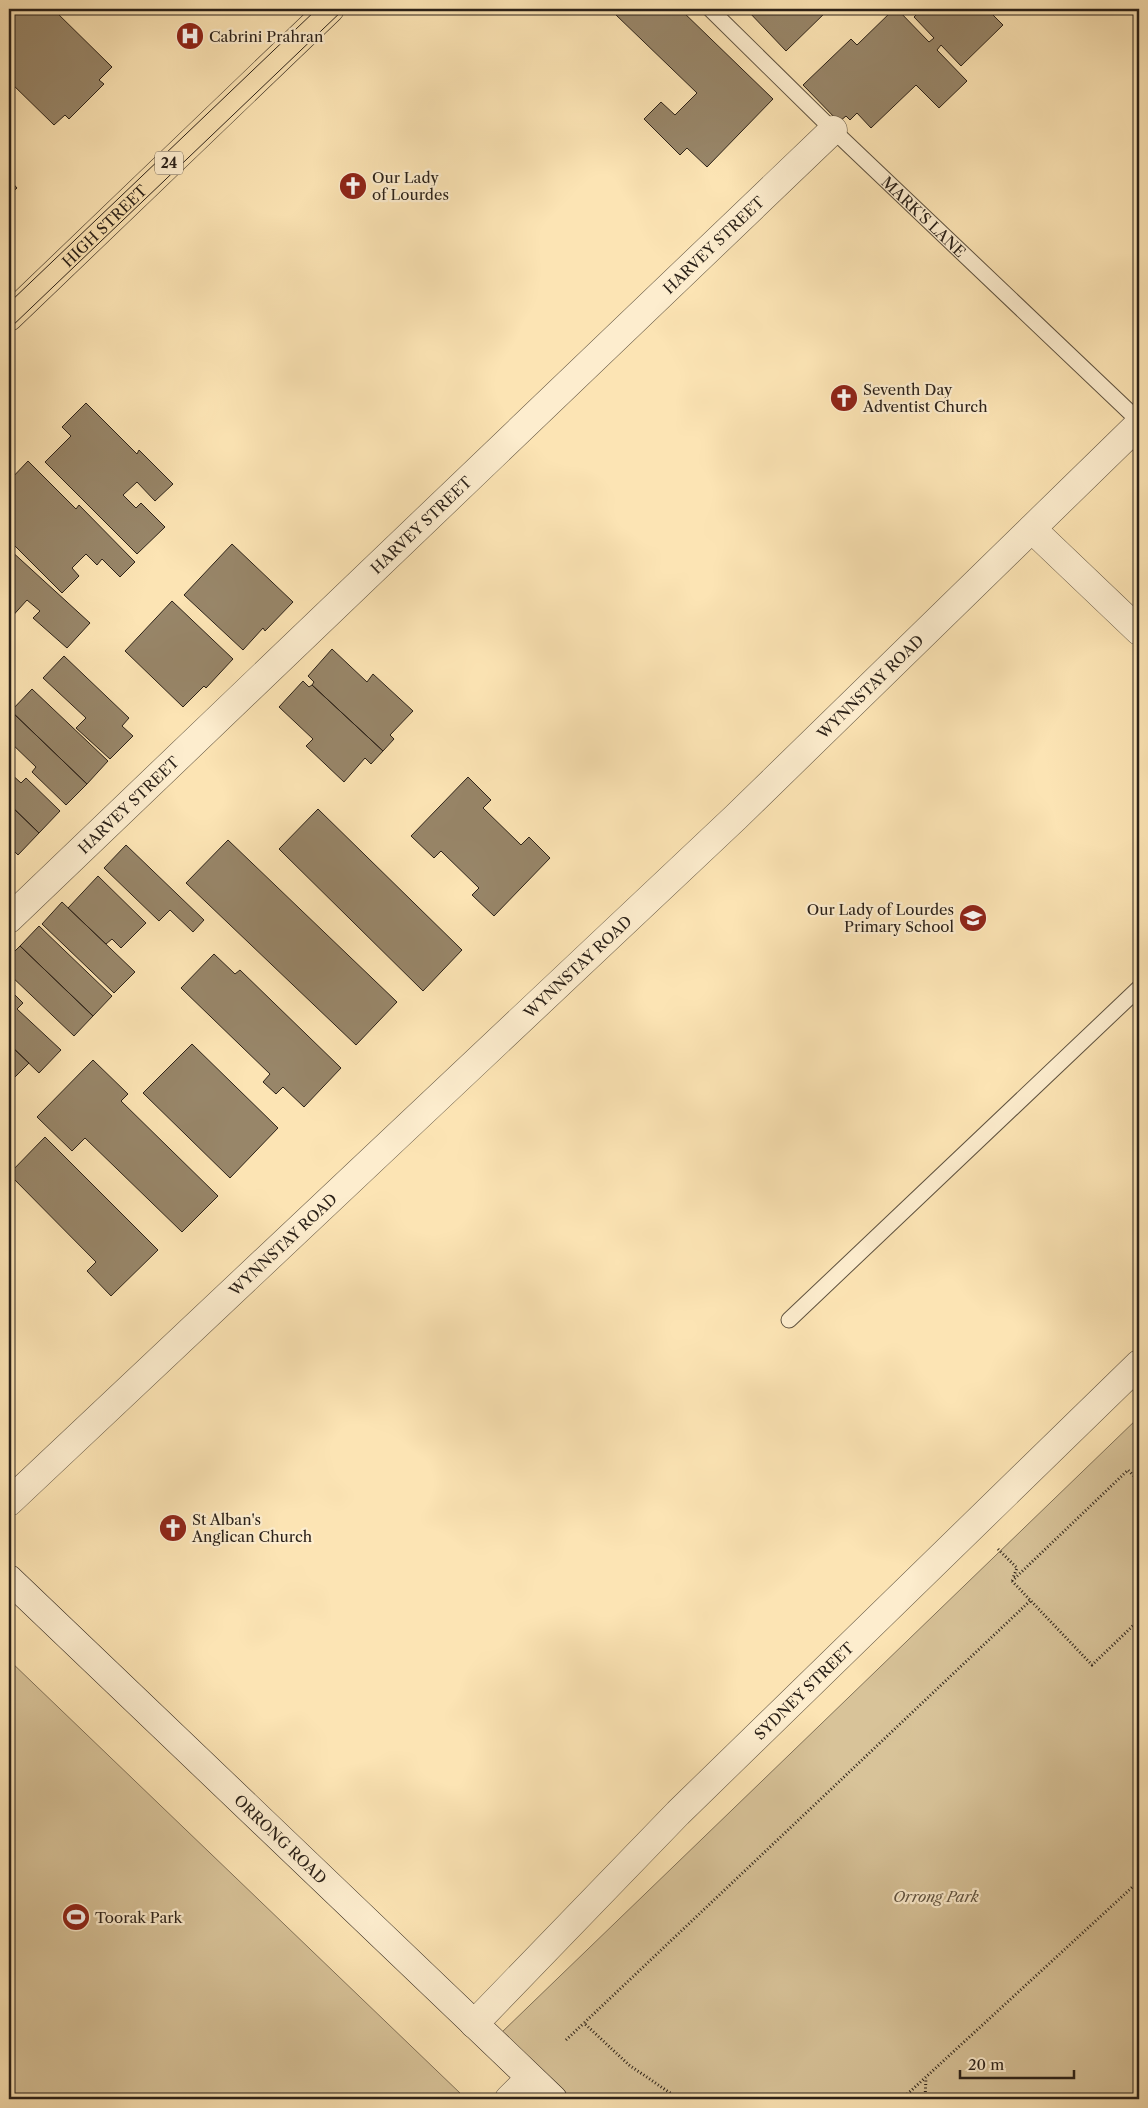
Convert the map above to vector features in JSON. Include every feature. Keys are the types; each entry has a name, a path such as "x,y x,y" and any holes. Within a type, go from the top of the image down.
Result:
{"main road":[{"name":"HIGH STREET","path":"9,317 330,9"}],"street":[{"name":"HARVEY STREET","path":"9,919 833,130"},
{"name":"WYNNSTAY ROAD","path":"9,1502 736,817 1032,529 1139,422"},
{"path":"1032,529 1139,631"},
{"name":"SYDNEY STREET","path":"474,2024 678,1813 1139,1364"},
{"name":"ORRONG ROAD","path":"9,1579 553,2099"},
{"path":"509,2099 530,2078"}],"lane":[{"name":"MARK'S LANE","path":"710,9 833,130 1139,422"},
{"path":"789,1320 1139,988"}],"path":[{"path":"1012,1581 1128,1470 1139,1481"},
{"path":"1012,1563 1017,1568 1012,1581"},
{"path":"1012,1581 1092,1665 1139,1620"},
{"path":"566,2040 1031,1600"},
{"path":"902,2099 1139,1881"},
{"path":"584,2023 629,2065 679,2099"},
{"path":"925,2099 926,2077"}],"green space":[{"name":"Orrong Park","path":"1139,1417 1139,2099 553,2099 500,2034"},
{"name":"Toorak Park","path":"9,1660 461,2094 455,2099 9,2099"}],"building":[{"path":"9,9 53,9 112,67 99,80 104,84 69,119 65,115 54,125 9,81"},
{"path":"621,9 680,9 773,99 707,167 687,148 680,155 644,119 661,102 675,115 697,93 616,15"},
{"path":"751,9 829,9 786,51 748,11"},
{"path":"894,9 897,9 929,42 934,38 914,17 922,9 987,9 1003,25 961,66 941,45 937,50 967,81 939,108 916,85 871,128 857,113 850,120 846,116 839,122 803,85 851,39 857,45"},
{"path":"9,179 17,188 9,195"},
{"path":"86,403 137,454 139,450 173,484 155,501 137,482 123,495 136,508 141,503 165,527 137,554 45,462 71,436 62,427"},
{"path":"28,461 76,509 79,505 135,562 120,577 102,559 97,565 86,554 72,568 79,576 62,593 9,540 9,497 13,492 9,487 9,481"},
{"path":"232,544 293,602 265,631 263,628 243,650 184,595"},
{"path":"9,549 90,623 67,648 33,618 40,611 27,600 9,620"},
{"path":"172,601 233,659 206,688 204,686 183,707 125,651"},
{"path":"332,649 367,682 373,674 413,711 390,735 394,739 383,751 312,685 314,682 308,676"},
{"path":"64,656 129,718 122,726 133,736 110,759 76,728 86,718 43,678"},
{"path":"303,681 309,687 312,685 383,751 371,764 365,758 344,782 306,746 313,739 279,707"},
{"path":"32,689 108,761 87,784 11,711"},
{"path":"11,711 87,784 66,805 32,772 36,767 9,741 9,713"},
{"path":"9,772 21,783 26,778 60,811 39,833 9,804"},
{"path":"468,777 491,800 483,808 521,845 529,837 550,858 494,916 472,895 479,888 441,851 434,858 411,836"},
{"path":"9,804 39,833 18,855 9,846"},
{"path":"318,809 462,950 423,991 279,849"},
{"path":"228,840 397,1002 356,1045 186,883"},
{"path":"126,845 204,920 193,932 170,910 159,921 104,868"},
{"path":"98,876 146,923 121,948 112,939 106,944 68,908"},
{"path":"62,902 135,972 114,993 42,924"},
{"path":"39,926 112,996 93,1016 20,946"},
{"path":"20,946 93,1016 74,1036 9,974 9,957"},
{"path":"214,954 235,974 240,970 341,1068 304,1107 283,1087 276,1094 263,1082 270,1074 181,988"},
{"path":"9,989 23,1003 17,1009 61,1050 39,1073 9,1044"},
{"path":"9,1044 29,1063 9,1083"},
{"path":"192,1044 278,1128 230,1178 143,1093"},
{"path":"93,1060 128,1094 121,1101 218,1196 182,1232 85,1138 72,1151 37,1117"},
{"path":"45,1137 158,1250 111,1296 87,1271 96,1262 9,1174"}],"tram line":[{"path":"9,303 317,9"},
{"path":"9,329 344,9"}],"place":[{"name":"Cabrini Prahran","path":"190,36"},
{"name":"Our Lady of Lourdes","path":"353,186"},
{"name":"Seventh Day Adventist Church","path":"844,398"},
{"name":"Our Lady of Lourdes Primary School","path":"973,918"},
{"name":"St Alban's Anglican Church","path":"173,1528"},
{"name":"Toorak Park","path":"76,1917"}]}
